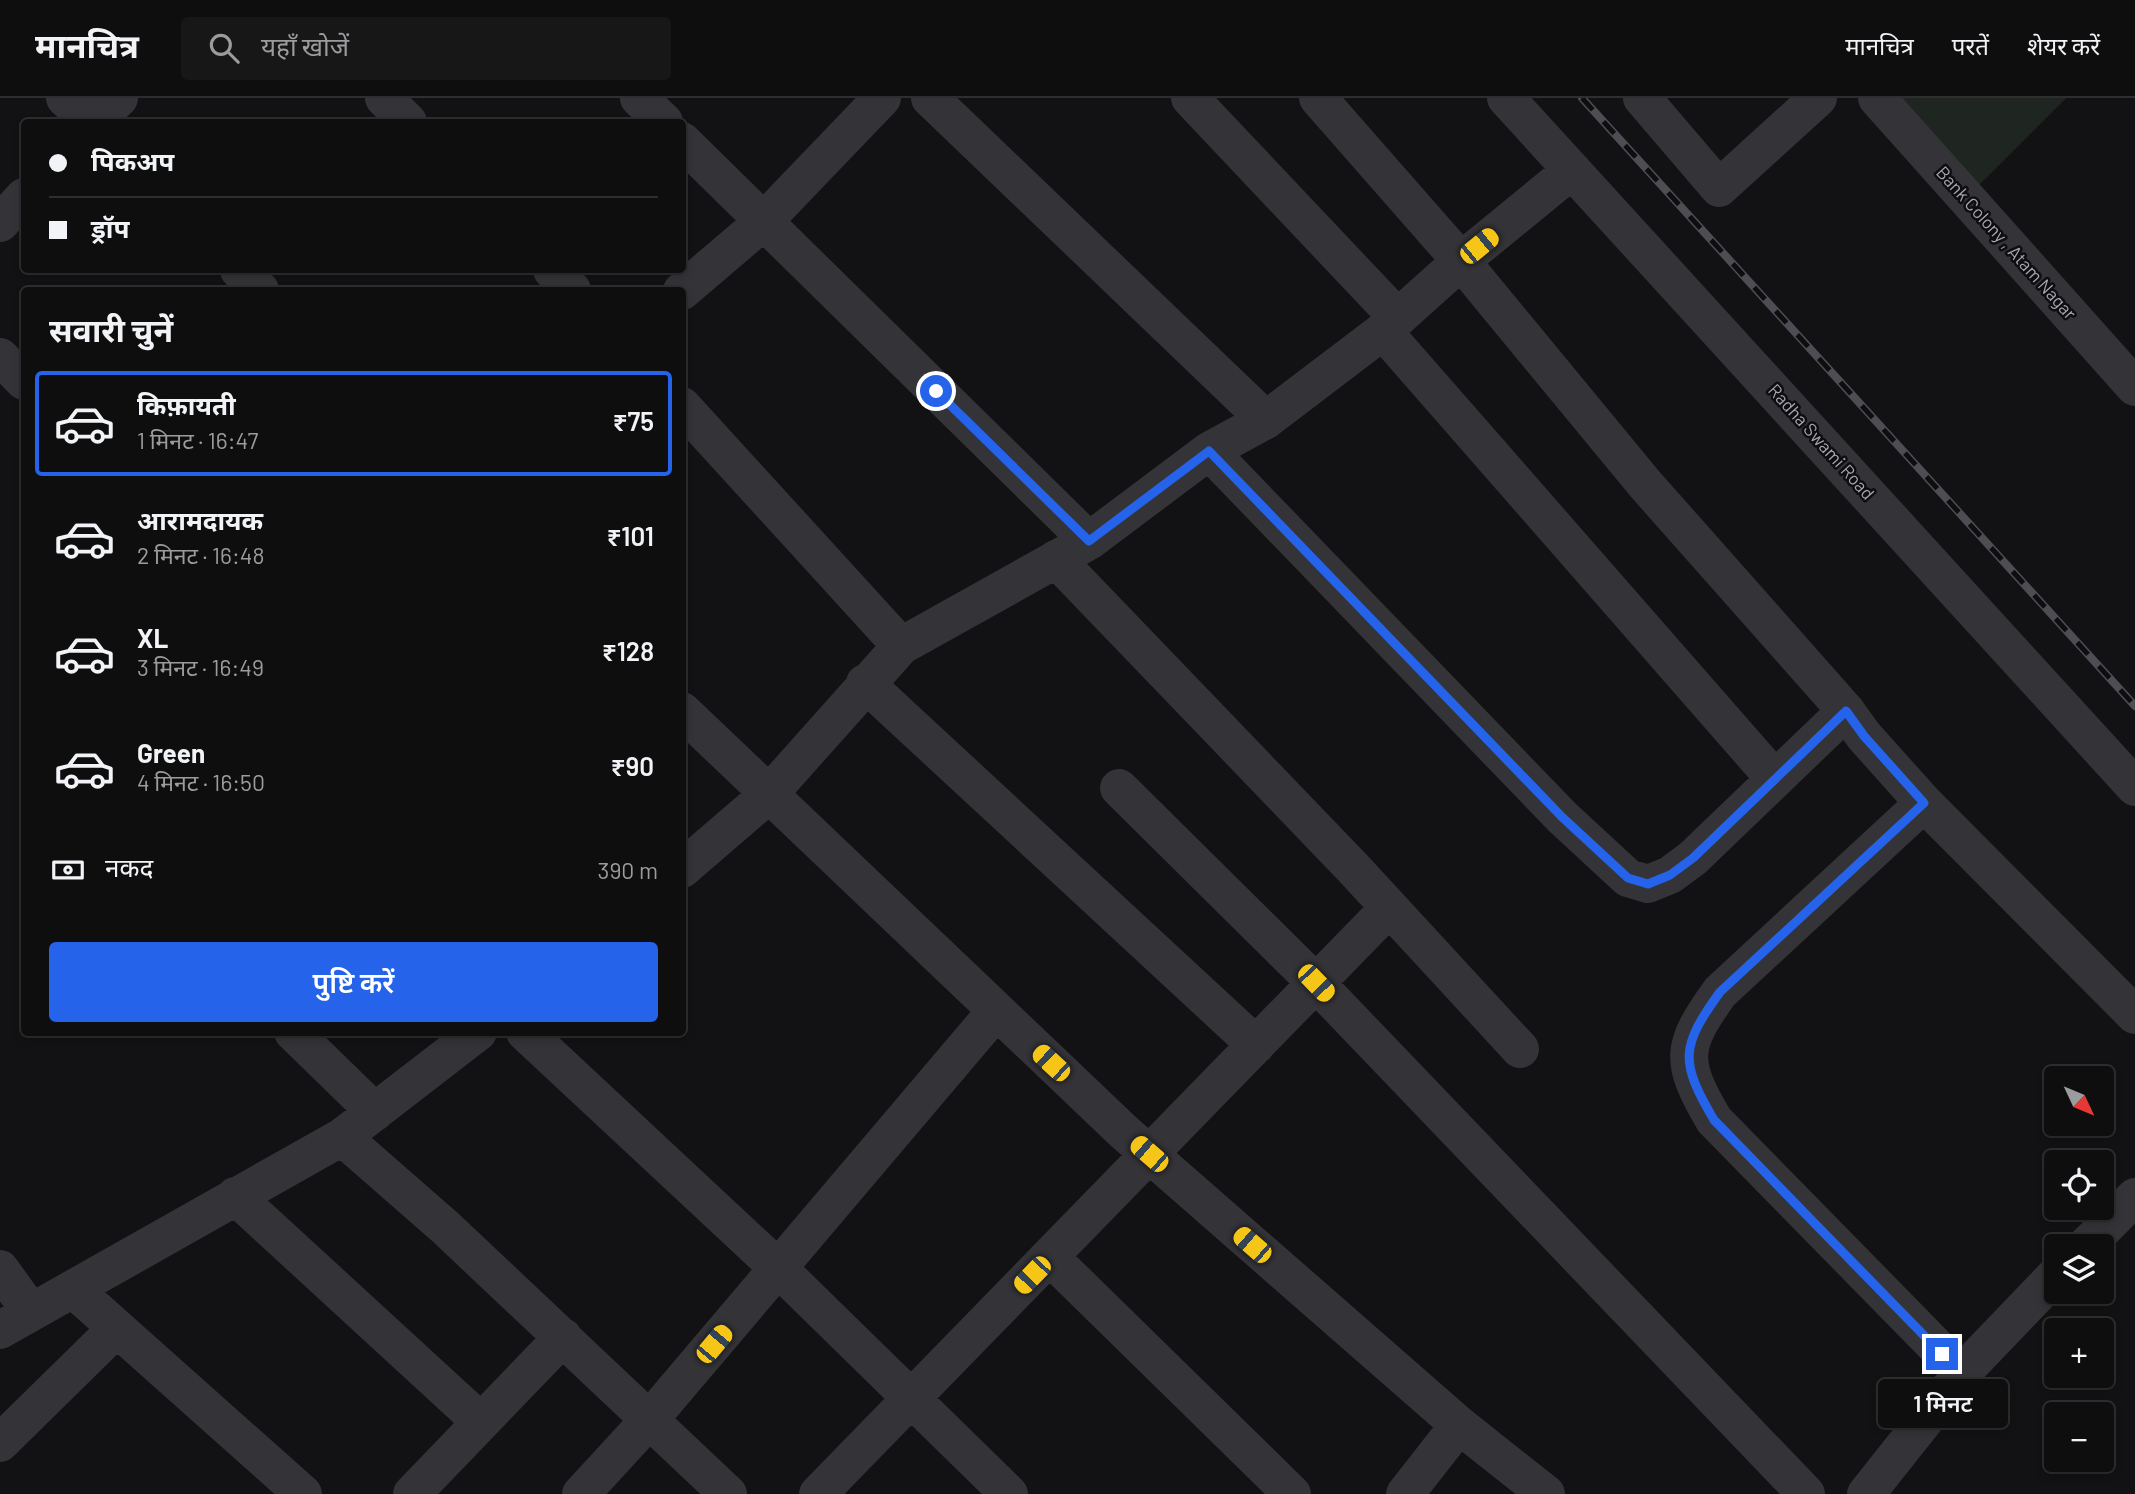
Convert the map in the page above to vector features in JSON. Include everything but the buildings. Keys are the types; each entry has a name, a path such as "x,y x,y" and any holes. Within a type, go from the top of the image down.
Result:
{"street":[{"path":"65,98 89,119"},
{"path":"95,119 119,98"},
{"path":"384,98 405,119"},
{"path":"639,98 661,119"},
{"path":"686,288 763,222 882,98"},
{"path":"930,98 1266,420"},
{"path":"1190,98 1390,324 1774,778"},
{"path":"1318,98 1461,261 1645,484 1846,711 1864,736 1924,803 2135,1015"},
{"name":"Radha Swami Road","path":"1506,98 2135,787"},
{"path":"1642,98 1719,188 1818,98"},
{"name":"Bank Colony , Atam Nagar","path":"1877,98 2135,387"},
{"path":"686,145 1089,541"},
{"path":"686,866 768,795 865,683 901,646 1089,541 1209,451 1266,420 1390,324 1461,261 1572,170"},
{"path":"242,273 257,287"},
{"path":"555,273 569,287"},
{"path":"0,357 21,378"},
{"path":"686,410 901,646"},
{"path":"1209,451 1562,817 1628,878 1648,884 1670,875 1693,858 1846,711"},
{"path":"1056,559 1344,858 1388,909 1520,1049"},
{"path":"865,683 1256,1045"},
{"path":"686,715 1149,1154 1459,1425 1546,1494"},
{"path":"1119,788 1316,983 1806,1494"},
{"path":"1924,803 1720,992 1697,1024 1688,1045 1689,1068 1699,1095 1714,1120 1962,1373"},
{"path":"818,1494 1388,909"},
{"path":"581,1494 650,1419 996,1011"},
{"path":"297,1036 374,1112"},
{"path":"0,1269 15,1321 342,1136 473,1036"},
{"path":"529,1036 778,1268 1009,1494"},
{"path":"342,1136 445,1227 728,1494"},
{"path":"235,1196 481,1422"},
{"path":"2098,1234 2135,1197"},
{"path":"1050,1257 1292,1494"},
{"path":"1866,1494 1962,1373 2044,1288"},
{"path":"73,1289 303,1494"},
{"path":"0,1443 117,1328"},
{"path":"412,1494 563,1337"},
{"path":"1405,1494 1459,1425"}],"shaded area":[{"path":"1901,98 2066,98 1978,186"}],"railway":[{"path":"1582,98 2135,706"}],"route":[{"path":"936,391 1089,541 1209,451 1562,817 1628,878 1648,884 1670,875 1693,858 1846,711 1864,736 1924,803 1720,992 1697,1024 1688,1045 1689,1068 1699,1095 1714,1120 1942,1354"}]}
